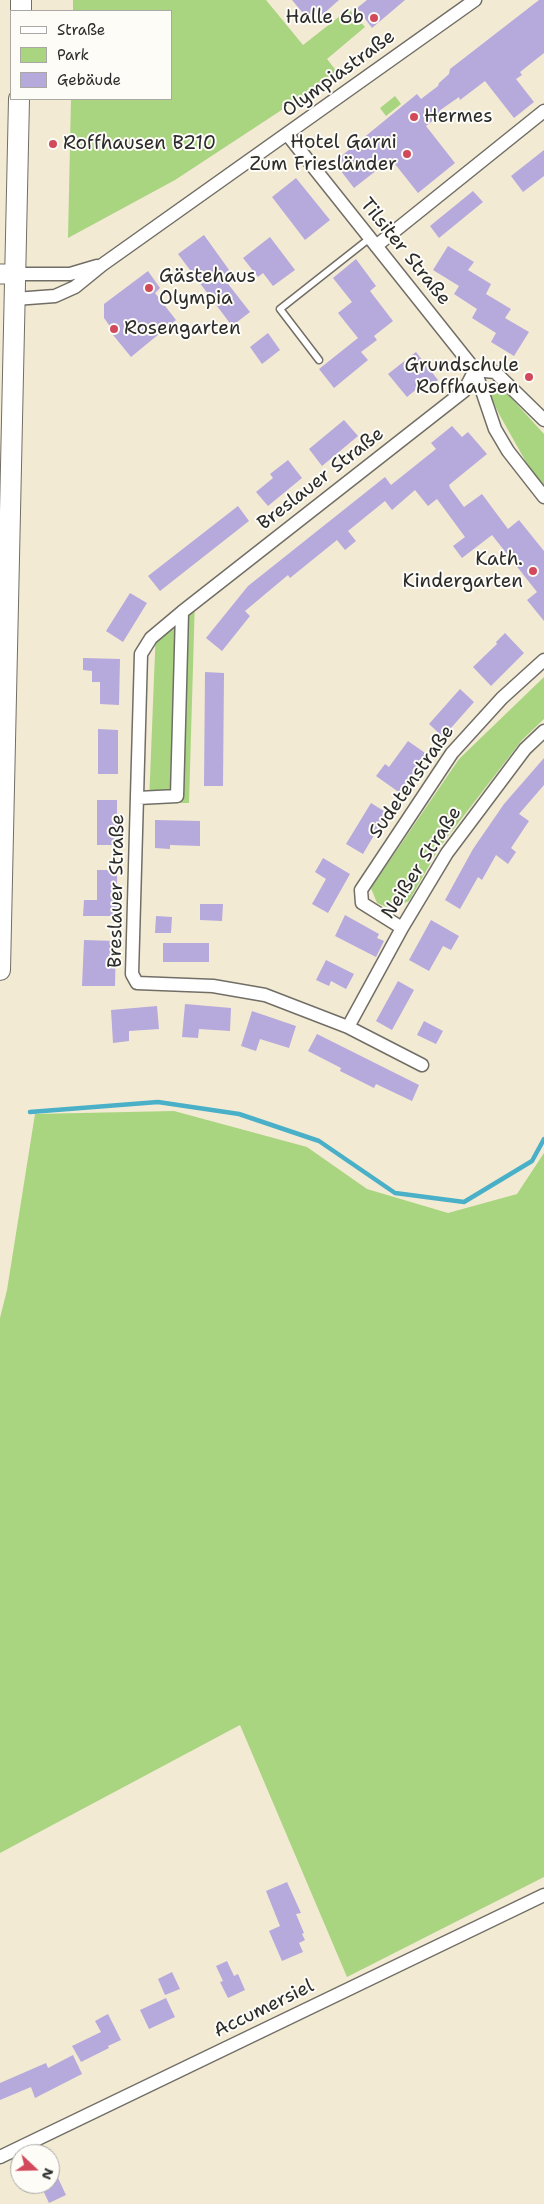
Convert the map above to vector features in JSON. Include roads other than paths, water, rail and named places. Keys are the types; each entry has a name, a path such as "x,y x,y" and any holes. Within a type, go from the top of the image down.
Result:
{"main road":[{"path":"0,970 8,274 19,100"}],"street":[{"name":"Olympiastraße","path":"8,299 55,296 75,287 102,265 475,0"},
{"path":"373,242 544,111"},
{"name":"Tilsiter Straße","path":"287,134 475,370 495,429 508,451 544,497"},
{"name":"Olympiastraße","path":"8,274 70,274 102,265"},
{"path":"475,370 495,372 544,420"},
{"name":"Breslauer Straße","path":"422,1065 348,1027 265,995 213,986 137,984 132,974 138,798 140,654 150,638 182,612 464,391 475,370"},
{"name":"Breslauer Straße","path":"138,798 177,796 182,612"},
{"name":"Sudetenstraße","path":"402,928 362,903 361,890 452,753 502,698 544,660"},
{"name":"Neißer Straße","path":"348,1027 402,928 447,853 525,749 544,731"},
{"name":"Accumersiel","path":"0,2157 544,1895"}],"lane":[{"path":"319,360 280,309 373,242"}],"waterway":[{"path":"30,1112 158,1102 239,1114 319,1141 395,1193 464,1202 532,1161 544,1139"}],"place":[{"name":"Halle 6b","path":"374,18"},
{"name":"Hermes","path":"414,117"},
{"name":"Roffhausen B210","path":"53,144"},
{"name":"Hotel Garni Zum Friesländer","path":"407,154"},
{"name":"Gästehaus Olympia","path":"149,288"},
{"name":"Rosengarten","path":"114,329"},
{"name":"Grundschule Roffhausen","path":"529,377"},
{"name":"Kath. Kindergarten","path":"533,571"}]}
